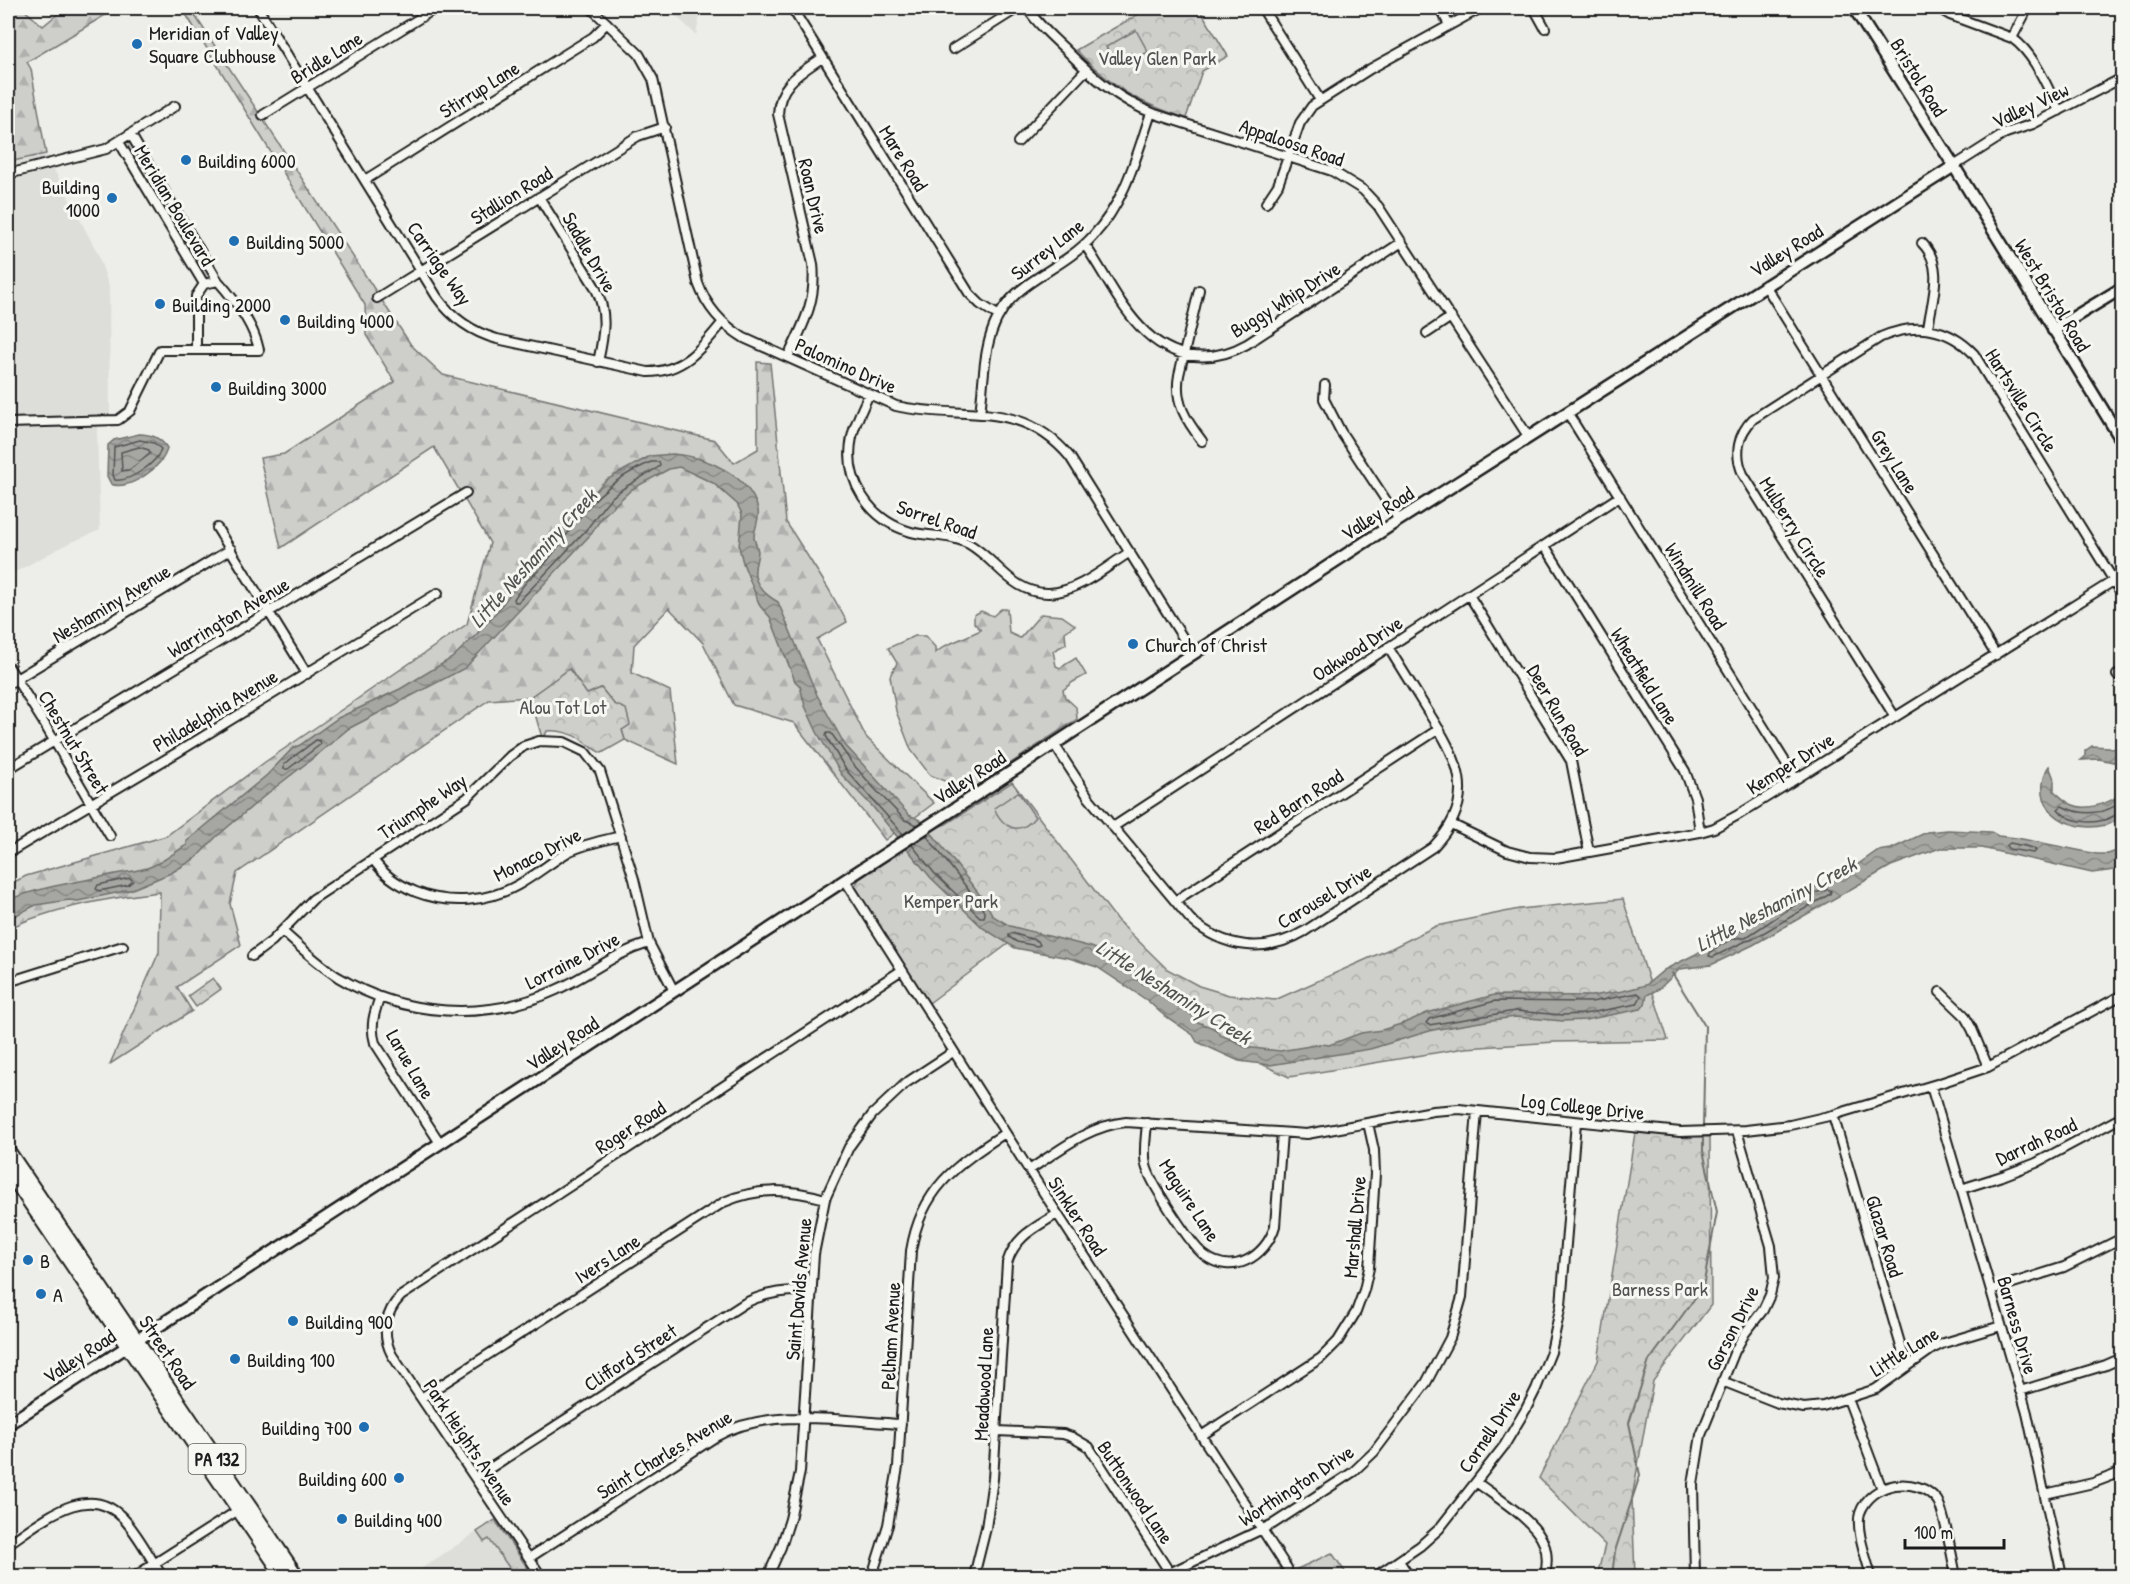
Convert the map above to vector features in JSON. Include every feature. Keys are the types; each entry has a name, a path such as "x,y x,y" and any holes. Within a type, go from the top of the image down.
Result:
{"main road":[{"name":"Street Road","path":"8,1150 132,1344"},
{"name":"Street Road","path":"8,1170 132,1344 243,1507 284,1576"},
{"name":"Street Road","path":"243,1507 297,1576"}],"street":[{"name":"Carriage Way","path":"258,8 437,297 450,313 478,332 497,339 648,372 673,369 695,355 723,322"},
{"name":"Bridle Lane","path":"263,115 436,8"},
{"name":"Palomino Drive","path":"591,8 639,54 648,67 657,90 698,283 708,305 723,322 744,338 896,406 1002,416 1026,422 1045,432 1070,457 1193,654"},
{"name":"Mare Road","path":"792,8 969,293 980,304 999,316"},
{"path":"953,50 1018,8"},
{"name":"Appaloosa Road","path":"1028,8 1046,31 1086,70 1120,97 1151,113 1332,171 1357,185 1378,206 1528,436"},
{"path":"1262,8 1320,100"},
{"path":"1440,8 1449,25"},
{"path":"1266,203 1278,185 1303,117 1312,106 1349,82 1481,8"},
{"path":"1534,8 1545,28"},
{"name":"Bristol Road","path":"1854,8 1954,166"},
{"path":"1938,8 1950,15 2012,38 2024,48 2030,55 2059,111"},
{"path":"2012,38 2028,8"},
{"name":"Stirrup Lane","path":"365,180 572,51 593,37 607,23"},
{"name":"Roan Drive","path":"788,357 810,309 814,277 778,107 789,81 822,58"},
{"path":"1018,142 1086,70"},
{"name":"Valley View","path":"1954,166 2006,133 2033,124 2122,78"},
{"path":"8,174 105,149 176,106"},
{"name":"Surrey Lane","path":"980,414 986,350 991,330 1010,300 1085,245 1106,221 1122,195 1132,172 1151,113"},
{"name":"Stallion Road","path":"377,298 638,136 665,127"},
{"name":"Meridian Boulevard","path":"8,423 113,421 121,418 130,411 160,350 259,350 256,336 218,281 131,135"},
{"name":"Meridian Boulevard","path":"119,142 204,284"},
{"name":"Valley Road","path":"8,1424 1528,436 1954,166"},
{"name":"West Bristol Road","path":"1954,166 2122,441"},
{"name":"Saddle Drive","path":"539,197 602,302 605,325 598,362"},
{"name":"Buggy Whip Drive","path":"1085,245 1138,325 1156,342 1184,354 1207,357 1238,349 1402,242"},
{"path":"1922,243 1929,251 1936,267 1928,328"},
{"name":"Meridian Boulevard","path":"196,350 195,296 204,284 218,281"},
{"name":"Grey Lane","path":"1765,285 1996,655"},
{"path":"2053,330 2122,288"},
{"path":"1199,290 1178,380 1178,398 1184,414 1202,441"},
{"path":"1427,333 1451,317"},
{"name":"Hartsville Circle","path":"1822,375 1891,333 1928,328 1953,337 1974,354 2122,594"},
{"name":"Mulberry Circle","path":"1822,375 1749,423 1739,443 1738,459 1743,474 1895,717"},
{"path":"1325,385 1324,399 1341,432 1399,520"},
{"name":"Sorrel Road","path":"869,394 852,435 850,464 855,483 866,501 880,517 891,524 914,532 965,542 1015,583 1041,593 1058,592 1075,586 1130,552"},
{"name":"Windmill Road","path":"1567,411 1796,778"},
{"name":"Warrington Avenue","path":"8,770 465,493"},
{"name":"Oakwood Drive","path":"1113,827 1620,496"},
{"path":"217,528 307,674"},
{"name":"Wheatfield Lane","path":"1545,546 1685,771 1695,798 1700,832"},
{"name":"Neshaminy Avenue","path":"8,684 231,549"},
{"name":"Kemper Drive","path":"1451,824 1494,846 1520,855 1556,858 1700,832 1726,822 2115,580"},
{"name":"Philadelphia Avenue","path":"8,854 438,593"},
{"name":"Deer Run Road","path":"1469,595 1571,761 1589,852"},
{"name":"Carousel Drive","path":"1054,744 1089,798 1198,926 1218,939 1228,942 1256,946 1284,942 1414,861 1440,839 1451,824 1460,794 1459,772 1451,749 1388,647"},
{"name":"Chestnut Street","path":"8,666 110,836"},
{"name":"Red Barn Road","path":"1175,901 1439,729"},
{"name":"Triumphe Way","path":"252,956 282,931 313,899 472,794 517,751 532,743 556,741 572,745 591,758 602,776 634,879 649,943 674,992"},
{"name":"Monaco Drive","path":"373,859 385,874 413,891 448,900 469,900 489,897 508,890 575,849 621,836"},
{"name":"Sinkler Road","path":"845,880 1057,1214 1287,1568"},
{"name":"Lorraine Drive","path":"282,931 333,973 353,985 409,1006 439,1011 477,1011 511,1006 556,991 615,956 649,943"},
{"path":"8,982 123,946"},
{"name":"Roger Road","path":"386,1321 391,1308 401,1296 902,970"},
{"path":"1940,992 1964,1015 1988,1067"},
{"name":"Log College Drive","path":"1029,1170 1092,1130 1112,1124 1148,1123 1307,1134 1443,1110 1477,1111 1663,1131 1737,1131 1790,1125 1833,1115 1988,1067 2122,995"},
{"name":"Larue Lane","path":"380,997 372,1028 375,1043 440,1143"},
{"name":"Saint Davids Avenue","path":"768,1576 781,1548 794,1505 802,1455 816,1238 825,1199 849,1148 872,1115 906,1083 953,1052"},
{"name":"Barness Drive","path":"1931,1086 2020,1391 2062,1576"},
{"name":"Worthington Drive","path":"1167,1575 1262,1529 1340,1481 1367,1459 1426,1383 1444,1352 1458,1313 1464,1283 1477,1111"},
{"name":"Glazar Road","path":"1833,1115 1907,1367"},
{"name":"Darrah Road","path":"1961,1189 2036,1163 2122,1117"},
{"name":"Cornell Drive","path":"1376,1576 1433,1536 1504,1446 1526,1409 1545,1368 1555,1337 1564,1282 1576,1122"},
{"name":"Maguire Lane","path":"1148,1123 1145,1155 1149,1176 1196,1247 1210,1259 1225,1264 1241,1263 1251,1259 1262,1251 1273,1235 1282,1133"},
{"name":"Marshall Drive","path":"1201,1436 1321,1358 1338,1341 1356,1312 1369,1268 1375,1174 1374,1150 1368,1123"},
{"name":"Gorson Drive","path":"1695,1576 1692,1496 1695,1466 1705,1423 1740,1342 1768,1300 1774,1278 1771,1246 1737,1131"},
{"name":"Pelham Avenue","path":"872,1576 884,1541 892,1505 901,1424 911,1251 919,1221 934,1193 951,1172 967,1158 1005,1133"},
{"name":"Ivers Lane","path":"421,1398 724,1202 747,1194 773,1190 796,1191 825,1199"},
{"name":"Meadowood Lane","path":"974,1576 990,1504 997,1431 1007,1263 1019,1240 1057,1214"},
{"path":"1991,1290 2064,1267 2122,1238"},
{"name":"Clifford Street","path":"475,1478 745,1303 765,1294 812,1292"},
{"name":"Park Heights Avenue","path":"386,1321 385,1335 389,1349 541,1576"},
{"name":"Little Lane","path":"1722,1381 1792,1407 1823,1406 1876,1389 1944,1342 2001,1326"},
{"path":"2020,1391 2122,1358"},
{"path":"1848,1399 1882,1489"},
{"name":"Saint Charles Avenue","path":"528,1558 724,1432 757,1420 805,1419 901,1424"},
{"name":"Buttonwood Lane","path":"997,1431 1063,1434 1089,1447 1167,1575"},
{"path":"2045,1494 2122,1472"},
{"path":"1476,1482 1529,1523 1540,1535 1546,1555 1545,1576"},
{"path":"1871,1576 1859,1529 1860,1514 1869,1497 1882,1489 1904,1484 1919,1487 1937,1500 1949,1539 1956,1576"},
{"path":"8,1544 69,1505 92,1502 111,1508 122,1517 162,1576"},
{"path":"135,1576 243,1507"},
{"path":"1399,1561 1409,1576"}],"shaded area":[{"path":"668,8 701,8 696,35"},
{"path":"46,154 98,254 109,287 110,417 98,418 97,432 100,530 65,545 8,576 8,163"},
{"path":"495,1520 533,1576 410,1576"}],"green space":[{"path":"8,8 22,8 43,26 65,8 117,8 27,62 31,69 46,154 8,162"},
{"path":"182,8 190,8 411,345 443,375 715,440 734,463 758,449 757,362 770,363 786,522 847,622 817,639 866,737 934,803 885,840 794,723 734,705 703,643 669,608 634,645 632,673 670,691 678,764 625,740 614,704 601,688 587,695 570,669 530,697 489,700 237,873 230,904 241,945 177,987 192,1011 110,1064 159,952 160,892 103,900 62,909 8,929 8,885 26,876 166,836 265,762 467,624 490,543 434,447 281,548 260,458 284,454 395,382 366,335 365,305"},
{"name":"Valley Glen Park","path":"1149,8 1199,8 1228,56 1202,71 1186,118 1152,106 1126,92 1102,75 1076,50"},
{"path":"1136,30 1148,52 1135,59 1131,53 1115,62 1106,47"},
{"path":"129,140 173,211 171,215 167,216 124,146 125,141"},
{"path":"176,221 211,275 209,278 203,278 172,225"},
{"path":"1001,609 1007,609 1009,633 1020,638 1041,614 1062,616 1075,625 1065,632 1066,644 1053,651 1056,666 1060,668 1076,658 1086,675 1063,690 1065,697 1076,707 1077,719 972,789 954,796 947,782 930,775 911,750 896,711 890,676 897,663 888,648 915,636 925,636 935,647 935,653 981,630 974,623 974,615 981,611 993,616"},
{"name":"Alou Tot Lot","path":"569,669 587,694 601,688 614,704 626,709 630,725 622,730 625,740 602,753 581,739 562,732 547,731 543,741 530,697"},
{"name":"Kemper Park","path":"1012,782 1117,920 1167,969 1199,986 1229,995 1275,1000 1436,926 1519,909 1623,899 1668,1040 1555,1042 1465,1048 1289,1077 1209,1039 1093,961 1012,941 925,1006 855,886 859,879 935,828 946,824"},
{"path":"1018,792 1035,817 1023,827 1012,828 1002,821 994,808"},
{"path":"213,978 221,989 196,1007 188,996"},
{"name":"Barness Park","path":"1635,1133 1710,1137 1711,1305 1653,1381 1632,1498 1635,1576 1597,1576 1605,1545 1539,1478 1598,1361"},
{"path":"495,1520 533,1576 515,1576 489,1539 484,1542 477,1532"},
{"path":"1332,1553 1348,1576 1282,1576"}],"water":[{"path":"139,434 151,436 162,442 167,448 165,455 153,469 136,481 127,484 111,484 107,476 108,445 114,440"},
{"path":"673,454 712,463 736,477 746,487 758,510 754,538 758,551 755,567 756,580 765,593 778,602 817,695 845,745 909,815 920,820 934,836 986,903 993,916 1010,926 1106,953 1186,1007 1198,1022 1216,1029 1220,1035 1244,1047 1280,1051 1322,1044 1329,1045 1361,1033 1382,1030 1404,1023 1427,1013 1494,995 1591,996 1646,985 1664,970 1736,930 1742,931 1810,889 1837,879 1877,851 1891,849 1927,832 1948,830 1991,832 1998,836 2097,854 2108,854 2122,849 2122,869 2092,873 1982,848 1940,848 1891,866 1753,945 1711,965 1680,969 1659,989 1647,995 1641,1009 1585,1020 1563,1021 1516,1017 1492,1020 1433,1030 1370,1049 1270,1065 1239,1061 1197,1042 1193,1035 1148,1001 1097,967 1069,958 1015,948 983,928 931,878 872,806 841,774 817,732 770,617 760,606 743,563 739,547 742,514 737,504 713,483 679,467 669,469 632,489 602,517 592,533 465,668 348,729 216,837 196,858 171,873 130,890 78,901 69,900 36,905 8,919 8,900 47,888 147,868 187,845 187,841 267,775 293,748 338,718 400,689 452,658 499,609 576,511 606,480 650,456"},
{"path":"2092,746 2122,751 2122,767 2118,763 2099,759 2081,760 2085,757 2085,751"},
{"path":"2049,766 2054,779 2054,791 2065,801 2078,807 2099,805 2112,800 2122,792 2122,817 2111,823 2084,827 2070,824 2059,818 2049,809 2044,797 2043,783"}],"waterway":[{"path":"1672,973 1705,1026 1703,1128"},
{"path":"1612,1576 1615,1551 1640,1475 1629,1423 1649,1361 1703,1287 1717,1212 1703,1151 1703,1134"}],"place":[{"name":"Meridian of Valley Square Clubhouse","path":"137,44"},
{"name":"Building 6000","path":"186,160"},
{"name":"Building 1000","path":"112,198"},
{"name":"Building 5000","path":"234,241"},
{"name":"Building 2000","path":"160,304"},
{"name":"Building 4000","path":"285,320"},
{"name":"Building 3000","path":"216,387"},
{"name":"Church of Christ","path":"1133,644"},
{"name":"B","path":"28,1260"},
{"name":"A","path":"41,1294"},
{"name":"Building 900","path":"293,1321"},
{"name":"Building 100","path":"235,1359"},
{"name":"Building 700","path":"364,1427"},
{"name":"Building 600","path":"399,1478"},
{"name":"Building 400","path":"342,1519"}],"water label":[{"name":"Little Neshaminy Creek","path":"533,558"},
{"name":"Little Neshaminy Creek","path":"1776,904"},
{"name":"Little Neshaminy Creek","path":"1174,992"}]}
